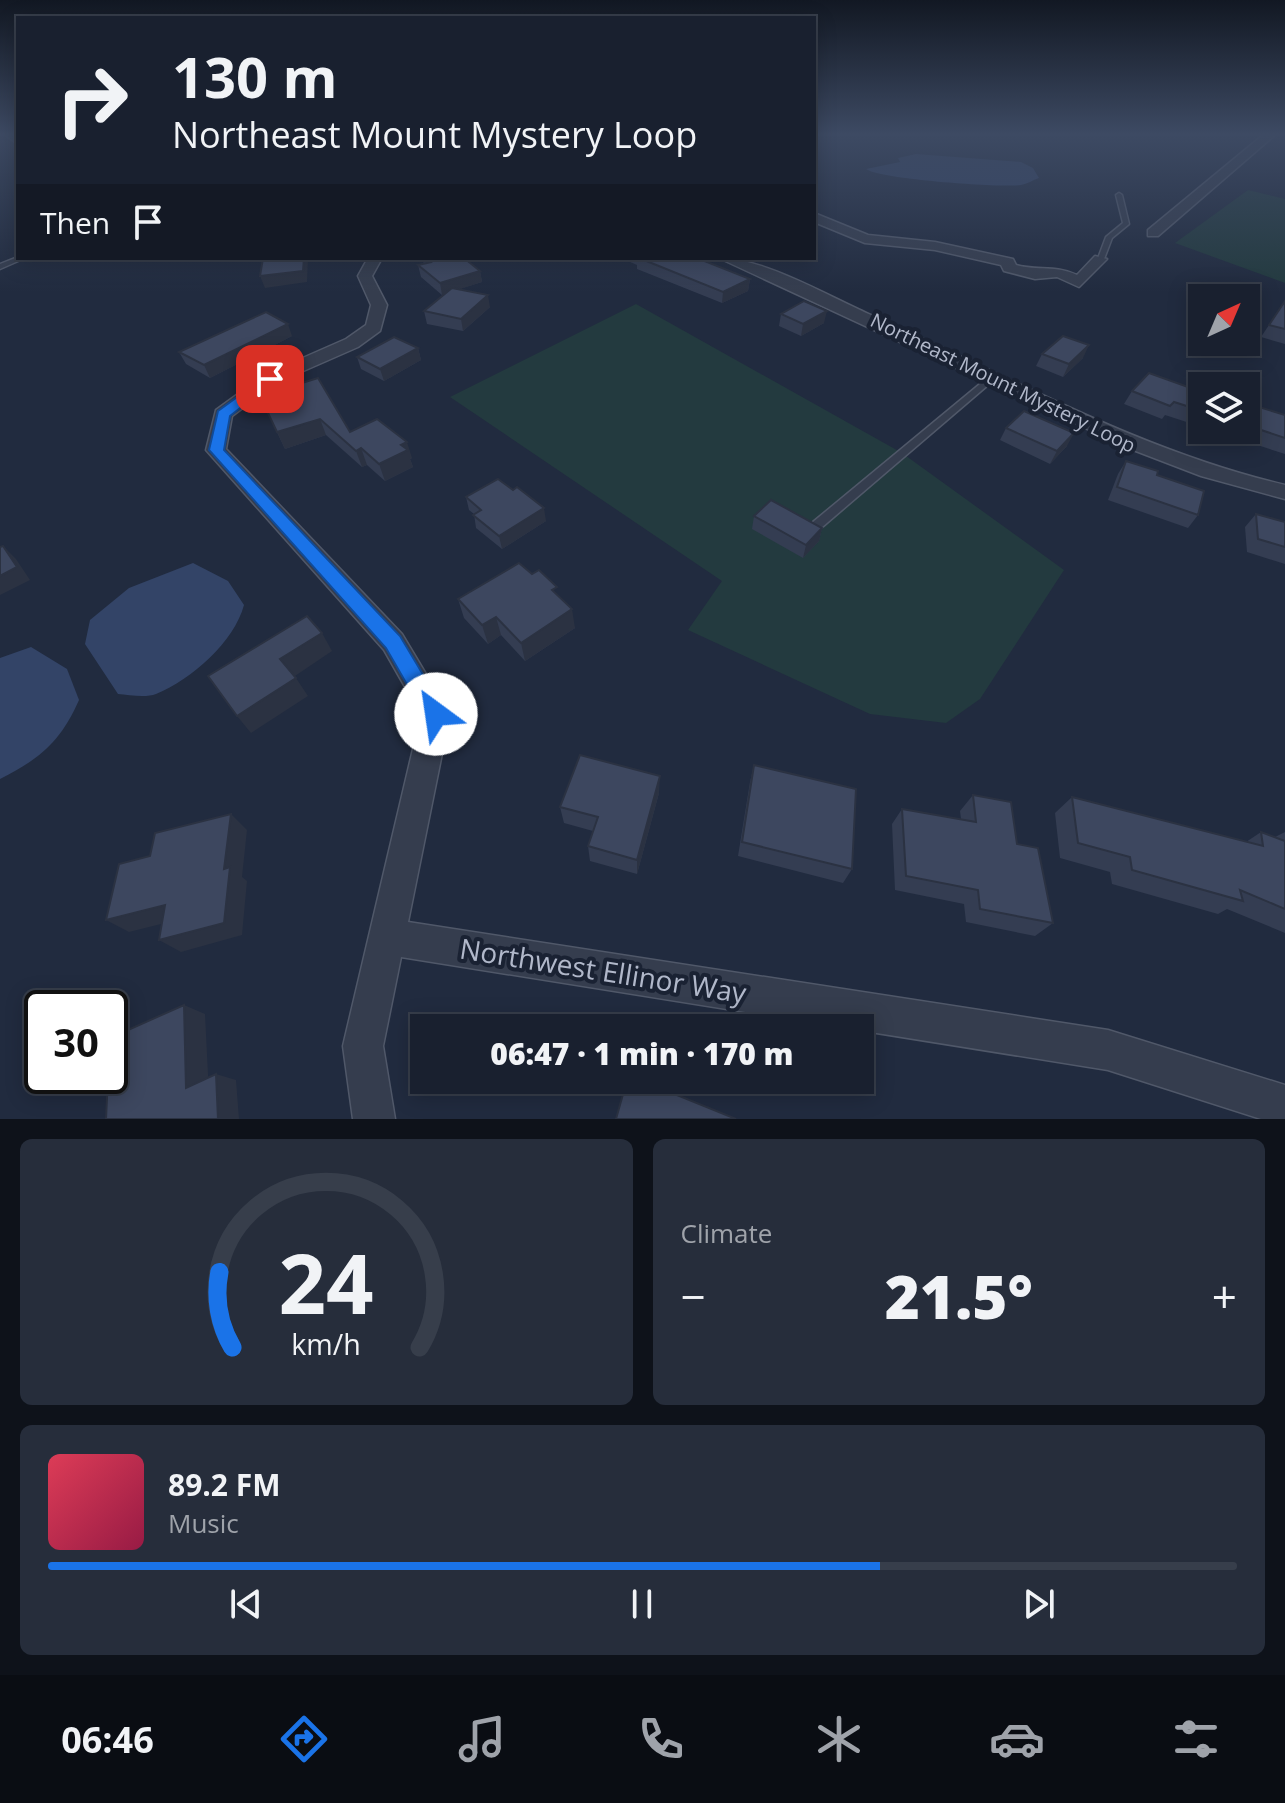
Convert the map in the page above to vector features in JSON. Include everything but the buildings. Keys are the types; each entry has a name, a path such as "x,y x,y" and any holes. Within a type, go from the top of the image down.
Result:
{"street":[{"path":"1153,233 1208,187"},
{"path":"816,218 865,239 981,254 1035,275 1059,272 1079,282 1100,259"},
{"path":"374,260 365,276 379,305 374,327 352,343 270,379 223,414 216,450 393,642 436,714 390,937 363,1046 374,1119"},
{"name":"Northeast Mount Mystery Loop","path":"731,260 850,309 1135,447 1232,481 1285,492"},
{"name":"Northwest Ellinor Way","path":"390,937 1108,1050 1285,1106"}],"lane":[{"path":"1100,259 1109,237 1126,224 1119,195"},
{"path":"817,525 992,377"}],"green space":[{"path":"1248,190 1285,199 1285,283 1175,243"},
{"path":"636,304 902,453 1064,570 980,699 946,723 870,714 688,630 722,581 450,397"}],"water":[{"path":"193,563 228,581 244,605 239,619 210,658 184,679 156,694 118,694 85,644 90,620 129,588"},
{"path":"31,647 67,669 79,700 65,727 48,747 27,764 0,779 0,658"}],"route":[{"path":"270,379 223,414 216,450 393,642 436,714"}]}
